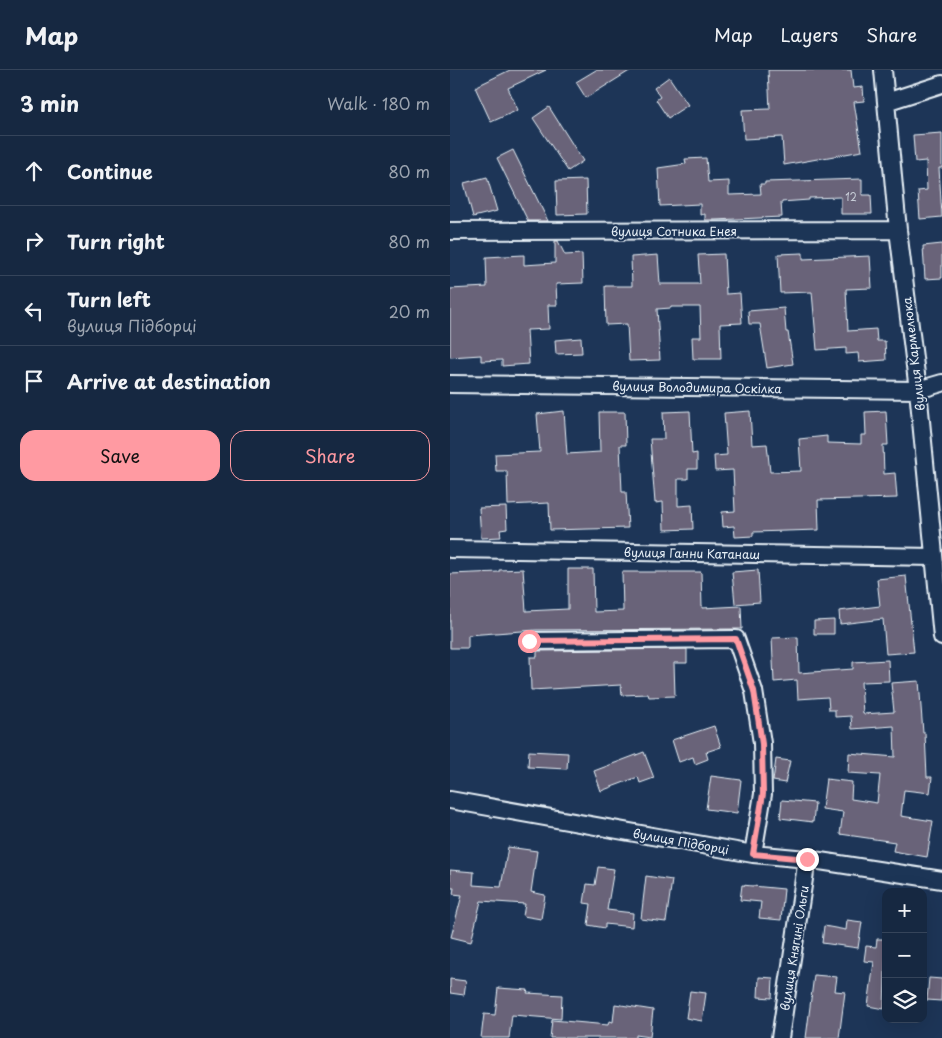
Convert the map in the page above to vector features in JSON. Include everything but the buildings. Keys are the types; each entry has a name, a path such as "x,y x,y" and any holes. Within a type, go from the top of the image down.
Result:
{"street":[{"name":"вулиця Кармелюка","path":"883,70 898,230 936,516 934,557 942,638"},
{"path":"886,102 942,84"},
{"name":"вулиця Сотника Енея","path":"450,231 898,230"},
{"name":"вулиця Володимира Оскілка","path":"450,384 918,390 942,383"},
{"name":"вулиця Ганни Катанаш","path":"450,549 934,557"},
{"path":"529,641 736,639 754,691 762,744 763,794 753,854"},
{"name":"вулиця Підборці","path":"450,800 753,854 807,859 942,880"},
{"name":"вулиця Княгині Ольги","path":"780,1038 807,859"}],"route":[{"path":"529,641 736,639 754,691 762,744 763,794 753,854 807,859"}]}
